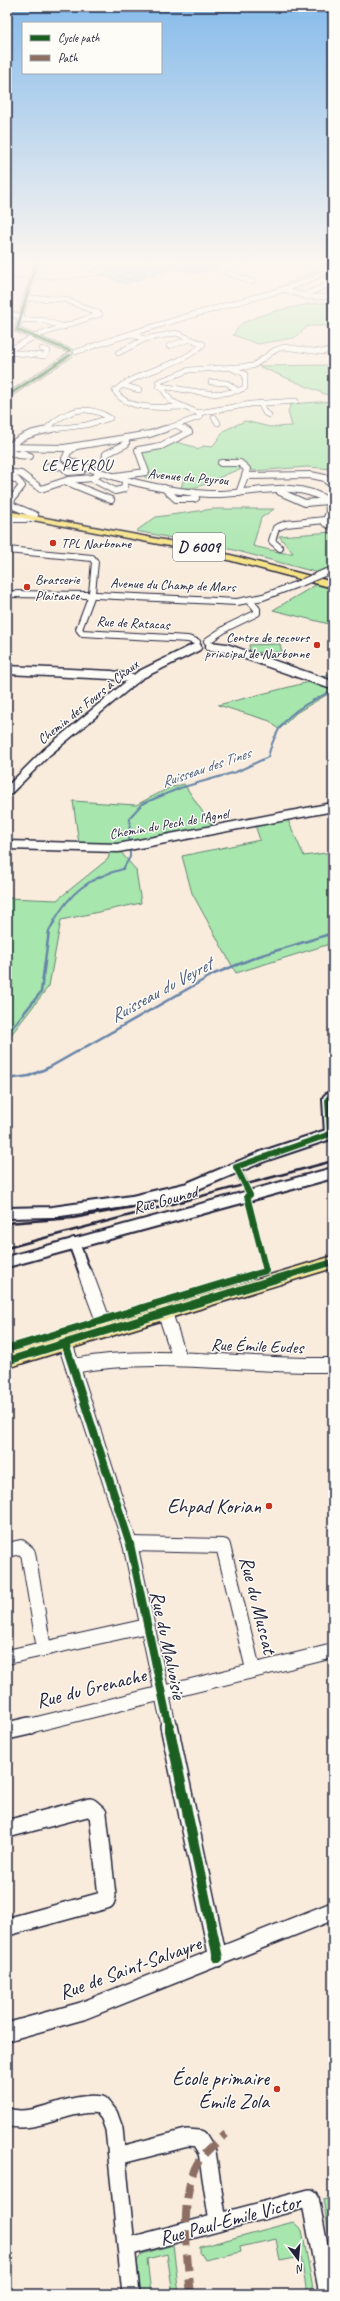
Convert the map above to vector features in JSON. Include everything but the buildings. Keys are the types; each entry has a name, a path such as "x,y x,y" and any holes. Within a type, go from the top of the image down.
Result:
{"main road":[{"name":"D 6009","path":"7,510 210,553 333,585"},
{"name":"D 6009","path":"7,513 38,517 203,547 333,581"},
{"path":"7,1361 333,1262"}],"street":[{"path":"7,396 49,367"},
{"path":"159,367 122,385 116,391 117,396 130,403 156,407 184,407"},
{"path":"238,406 240,413 214,417 199,415 167,398 158,382 179,373 199,368 247,367"},
{"path":"159,386 183,388 204,395 238,391 245,388 245,374 231,368"},
{"path":"211,382 227,383 238,391"},
{"path":"122,385 140,390"},
{"path":"9,449 45,449 77,446 126,438 179,426 199,415 238,406 296,401"},
{"path":"260,403 265,413 268,415"},
{"path":"9,449 16,440 46,429 72,428 110,418 92,409 87,409 56,421 46,429"},
{"path":"214,417 218,423"},
{"path":"108,477 146,472 138,450 161,446 189,432 179,426"},
{"path":"106,459 104,457 106,454 126,444 126,438"},
{"path":"62,440 77,446"},
{"path":"64,459 68,452 77,446"},
{"path":"9,449 18,455"},
{"name":"Avenue du Peyrou","path":"45,449 49,456 64,459 89,470 95,476 108,477 125,482 164,488 176,499 194,499 196,498 193,492 216,495 277,490 305,490 329,500"},
{"path":"49,456 48,466 62,466 68,472 72,473 89,470"},
{"path":"221,463 243,465 247,469 239,493"},
{"path":"7,474 21,474 42,489 66,481 95,476 115,491 124,489 125,482"},
{"path":"7,474 17,480 22,486 21,490 13,497 11,505 14,508 38,517"},
{"path":"245,476 311,475 325,478 327,481"},
{"path":"7,479 13,480 18,486 18,489 7,498"},
{"path":"66,481 109,497 111,500"},
{"path":"277,490 304,503 329,500 331,513 325,520 286,524 276,528 272,541 280,548"},
{"path":"254,492 263,496"},
{"path":"7,519 38,517"},
{"path":"325,520 327,524 333,527"},
{"name":"Rue de Ratacas","path":"7,550 92,558 94,562 91,595 79,629 82,632 188,639 197,644"},
{"path":"197,644 205,648 228,627 257,613 257,608 249,600 303,582 333,570"},
{"name":"Avenue du Champ de Mars","path":"7,594 91,595 226,602 249,600"},
{"name":"Chemin des Fours à Chaux","path":"7,792 47,752 135,679 155,666 197,644"},
{"path":"209,644 226,648 329,684"},
{"path":"7,670 127,676 135,679"},
{"name":"Chemin du Pech de l'Agnel","path":"7,845 118,848 333,807"},
{"path":"7,1213 53,1212 132,1201 205,1183 330,1134 328,1099 333,1095"},
{"name":"Rue Gounod","path":"7,1262 248,1191 333,1173"},
{"path":"74,1243 106,1331"},
{"path":"165,1313 180,1359"},
{"name":"Rue du Malvoisie","path":"65,1343 118,1502 130,1544 218,1958"},
{"name":"Rue Émile Eudes","path":"73,1366 90,1362 148,1356 241,1364 333,1365"},
{"name":"Rue du Muscat","path":"130,1544 223,1546 253,1670"},
{"path":"7,1550 21,1547 28,1553 44,1648"},
{"path":"7,1657 147,1626"},
{"name":"Rue du Muscat","path":"162,1692 333,1651"},
{"name":"Rue du Grenache","path":"7,1731 162,1692"},
{"path":"7,1829 90,1808 98,1814 107,1896 106,1900 7,1927"},
{"name":"Rue de Saint-Salvayre","path":"7,2032 82,2011 333,1911"},
{"path":"7,2117 20,2120 84,2102 93,2102 101,2105 109,2115 114,2129 131,2294"},
{"path":"117,2156 187,2138 199,2139 207,2152 218,2222"},
{"name":"Rue Paul-Émile Victor","path":"127,2247 310,2198 328,2294"}],"green space":[{"path":"261,367 332,367 332,397"},
{"path":"333,401 333,469 307,467 253,471 235,457 240,470 198,487 190,488 181,488 184,478 146,478 142,474 140,452 176,442 191,446 198,450 203,446 212,447 225,430 245,421 270,427 292,426 288,412 291,404"},
{"path":"213,509 274,509 261,518 253,546 283,553 293,553 279,536 333,532 333,577 234,550 136,531 156,517"},
{"path":"319,583 333,588 333,625 273,610"},
{"path":"280,644 282,652 250,653 249,645"},
{"path":"333,673 333,691 296,713 279,730 270,721 218,705 317,680"},
{"path":"184,784 212,826 119,844 79,844 73,801 136,805 169,788"},
{"path":"287,818 304,856 333,852 333,943 236,973 192,893 182,856 260,840 255,825"},
{"path":"119,850 136,870 141,903 61,920 49,986 7,1040 7,898 57,900 108,859 110,852"},
{"path":"333,2198 333,2255 323,2200"},
{"path":"293,2222 302,2230 314,2294 307,2294 301,2257 280,2261 276,2239 240,2247 241,2252 205,2260 200,2252 200,2247"},
{"path":"173,2245 179,2294 173,2294 167,2254 147,2259 151,2294 141,2294 137,2261 142,2254"}],"waterway":[{"name":"Ruisseau des Tines","path":"129,841 130,817 142,804 180,788 236,772 268,757 277,732 291,715 309,702 333,690"},
{"name":"Ruisseau des Tines","path":"53,923 66,903 81,888 100,877 123,869 130,857 130,849"},
{"name":"Ruisseau des Tines","path":"7,1034 41,992 49,931 54,922"},
{"name":"Ruisseau du Veyret","path":"7,1079 29,1076 50,1067 214,974 259,956 333,933"}],"tunnel":[{"path":"240,1175 247,1188"}],"railway":[{"path":"7,1248 333,1161"},
{"path":"7,1223 73,1218 155,1203"}],"marked path":[{"path":"191,2294 187,2248 187,2212 191,2180 195,2168 201,2158 226,2134"}],"cycle path":[{"path":"7,396 51,367"},
{"path":"7,1349 266,1271 247,1196 250,1195 236,1167 330,1134 328,1099 333,1095"},
{"path":"7,1361 333,1262"},
{"path":"65,1343 130,1544 218,1958"}],"place":[{"name":"TPL Narbonne","path":"53,543"},
{"name":"Brasserie Plaisance","path":"27,587"},
{"name":"Centre de secours principal de Narbonne","path":"317,645"},
{"name":"Ehpad Korian","path":"269,1506"},
{"name":"École primaire Émile Zola","path":"277,2089"}],"district":[{"name":"LE PEYROU","path":"77,465"}]}
